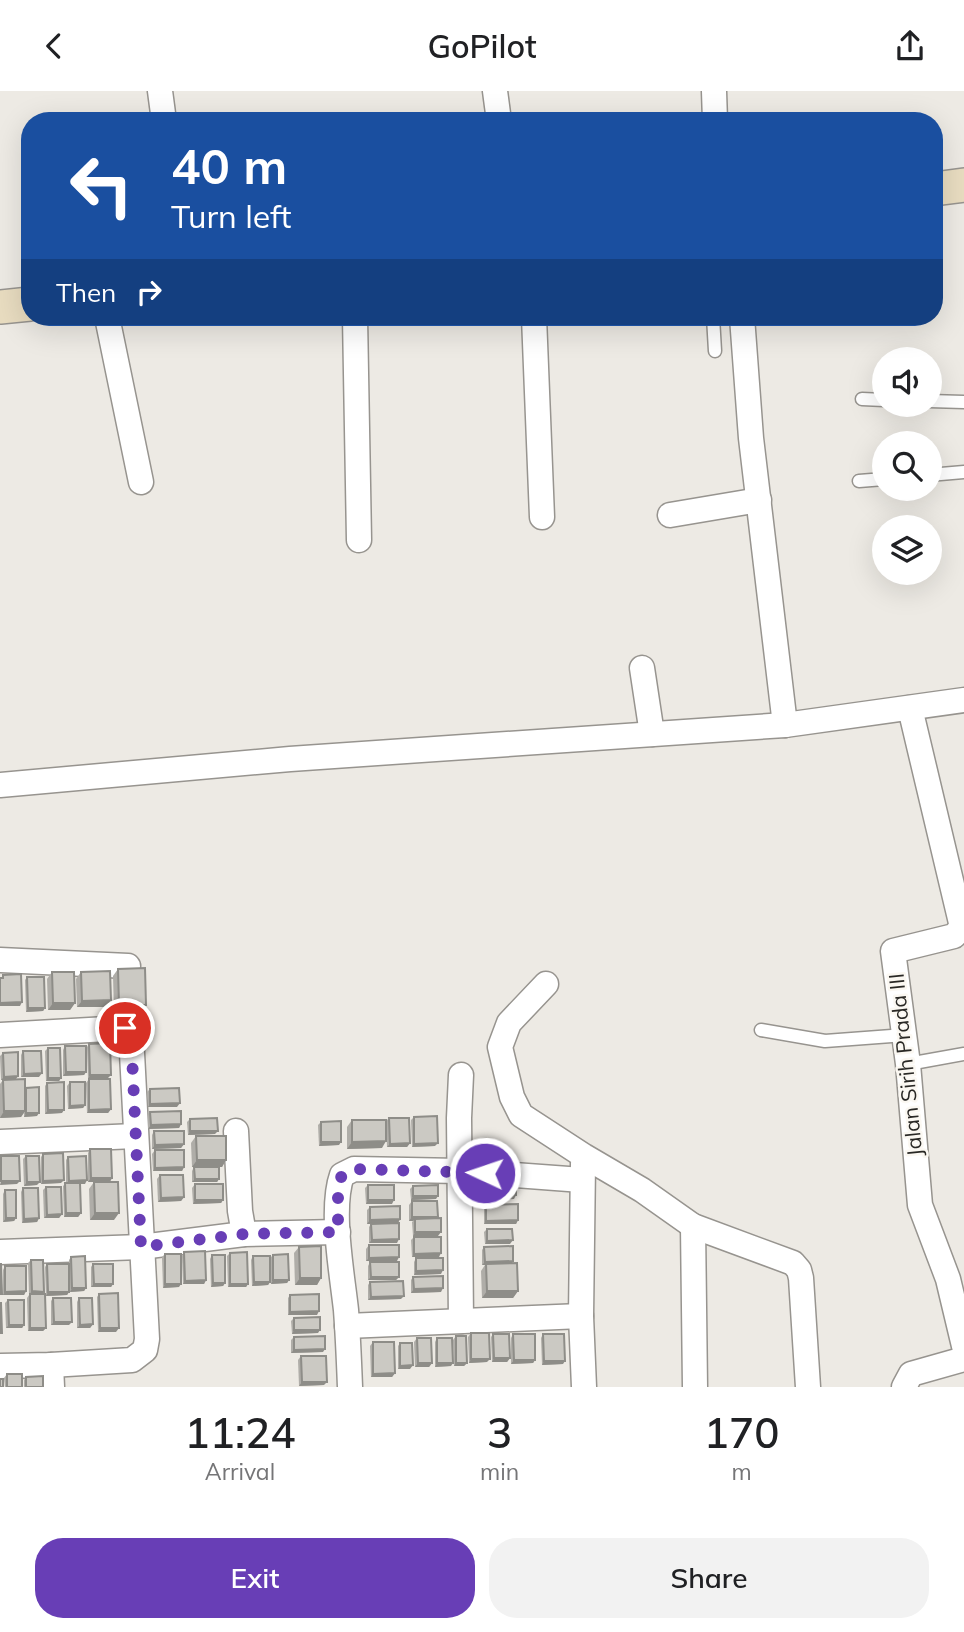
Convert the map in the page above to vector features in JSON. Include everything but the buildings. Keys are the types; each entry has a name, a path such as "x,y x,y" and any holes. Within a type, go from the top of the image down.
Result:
{"street":[{"path":"160,91 163,112"},
{"path":"495,91 498,112"},
{"path":"713,91 714,112"},
{"path":"943,187 964,185"},
{"path":"0,307 21,305"},
{"path":"109,326 141,482"},
{"path":"355,326 359,540"},
{"path":"534,326 541,517"},
{"path":"743,326 751,438 785,725"},
{"path":"670,515 759,500"},
{"path":"642,668 652,734"},
{"path":"0,785 290,759 785,725 964,700"},
{"name":"Jalan Sirih Prada III","path":"910,708 959,888 962,927 954,936 893,951 908,1063 920,1205 948,1279 964,1346"},
{"path":"0,960 128,966"},
{"path":"546,984 509,1023 500,1047 506,1076 521,1115 583,1168 642,1190 693,1226 788,1259 799,1270 808,1387"},
{"path":"0,1035 125,1028 131,1034 147,1339 145,1350 132,1360 51,1376 0,1366"},
{"path":"461,1075 458,1118 461,1321"},
{"path":"236,1131 240,1211 244,1234"},
{"path":"0,1142 135,1136"},
{"path":"350,1387 338,1232 338,1185 342,1175 354,1169 460,1171 583,1168"},
{"path":"583,1168 581,1315 584,1387"},
{"path":"693,1226 695,1387"},
{"path":"0,1252 141,1247 244,1234 338,1232"},
{"path":"347,1326 581,1315"},
{"path":"904,1387 911,1374 964,1359"}],"lane":[{"path":"713,326 715,351"},
{"path":"862,399 872,399"},
{"path":"942,401 964,402"},
{"path":"942,474 964,472"},
{"path":"859,481 872,480"},
{"path":"761,1030 825,1041 905,1035"},
{"path":"908,1063 964,1055"}],"route":[{"path":"125,1028 131,1034 141,1247 244,1234 338,1232 338,1185 342,1175 354,1169 485,1173"}]}
